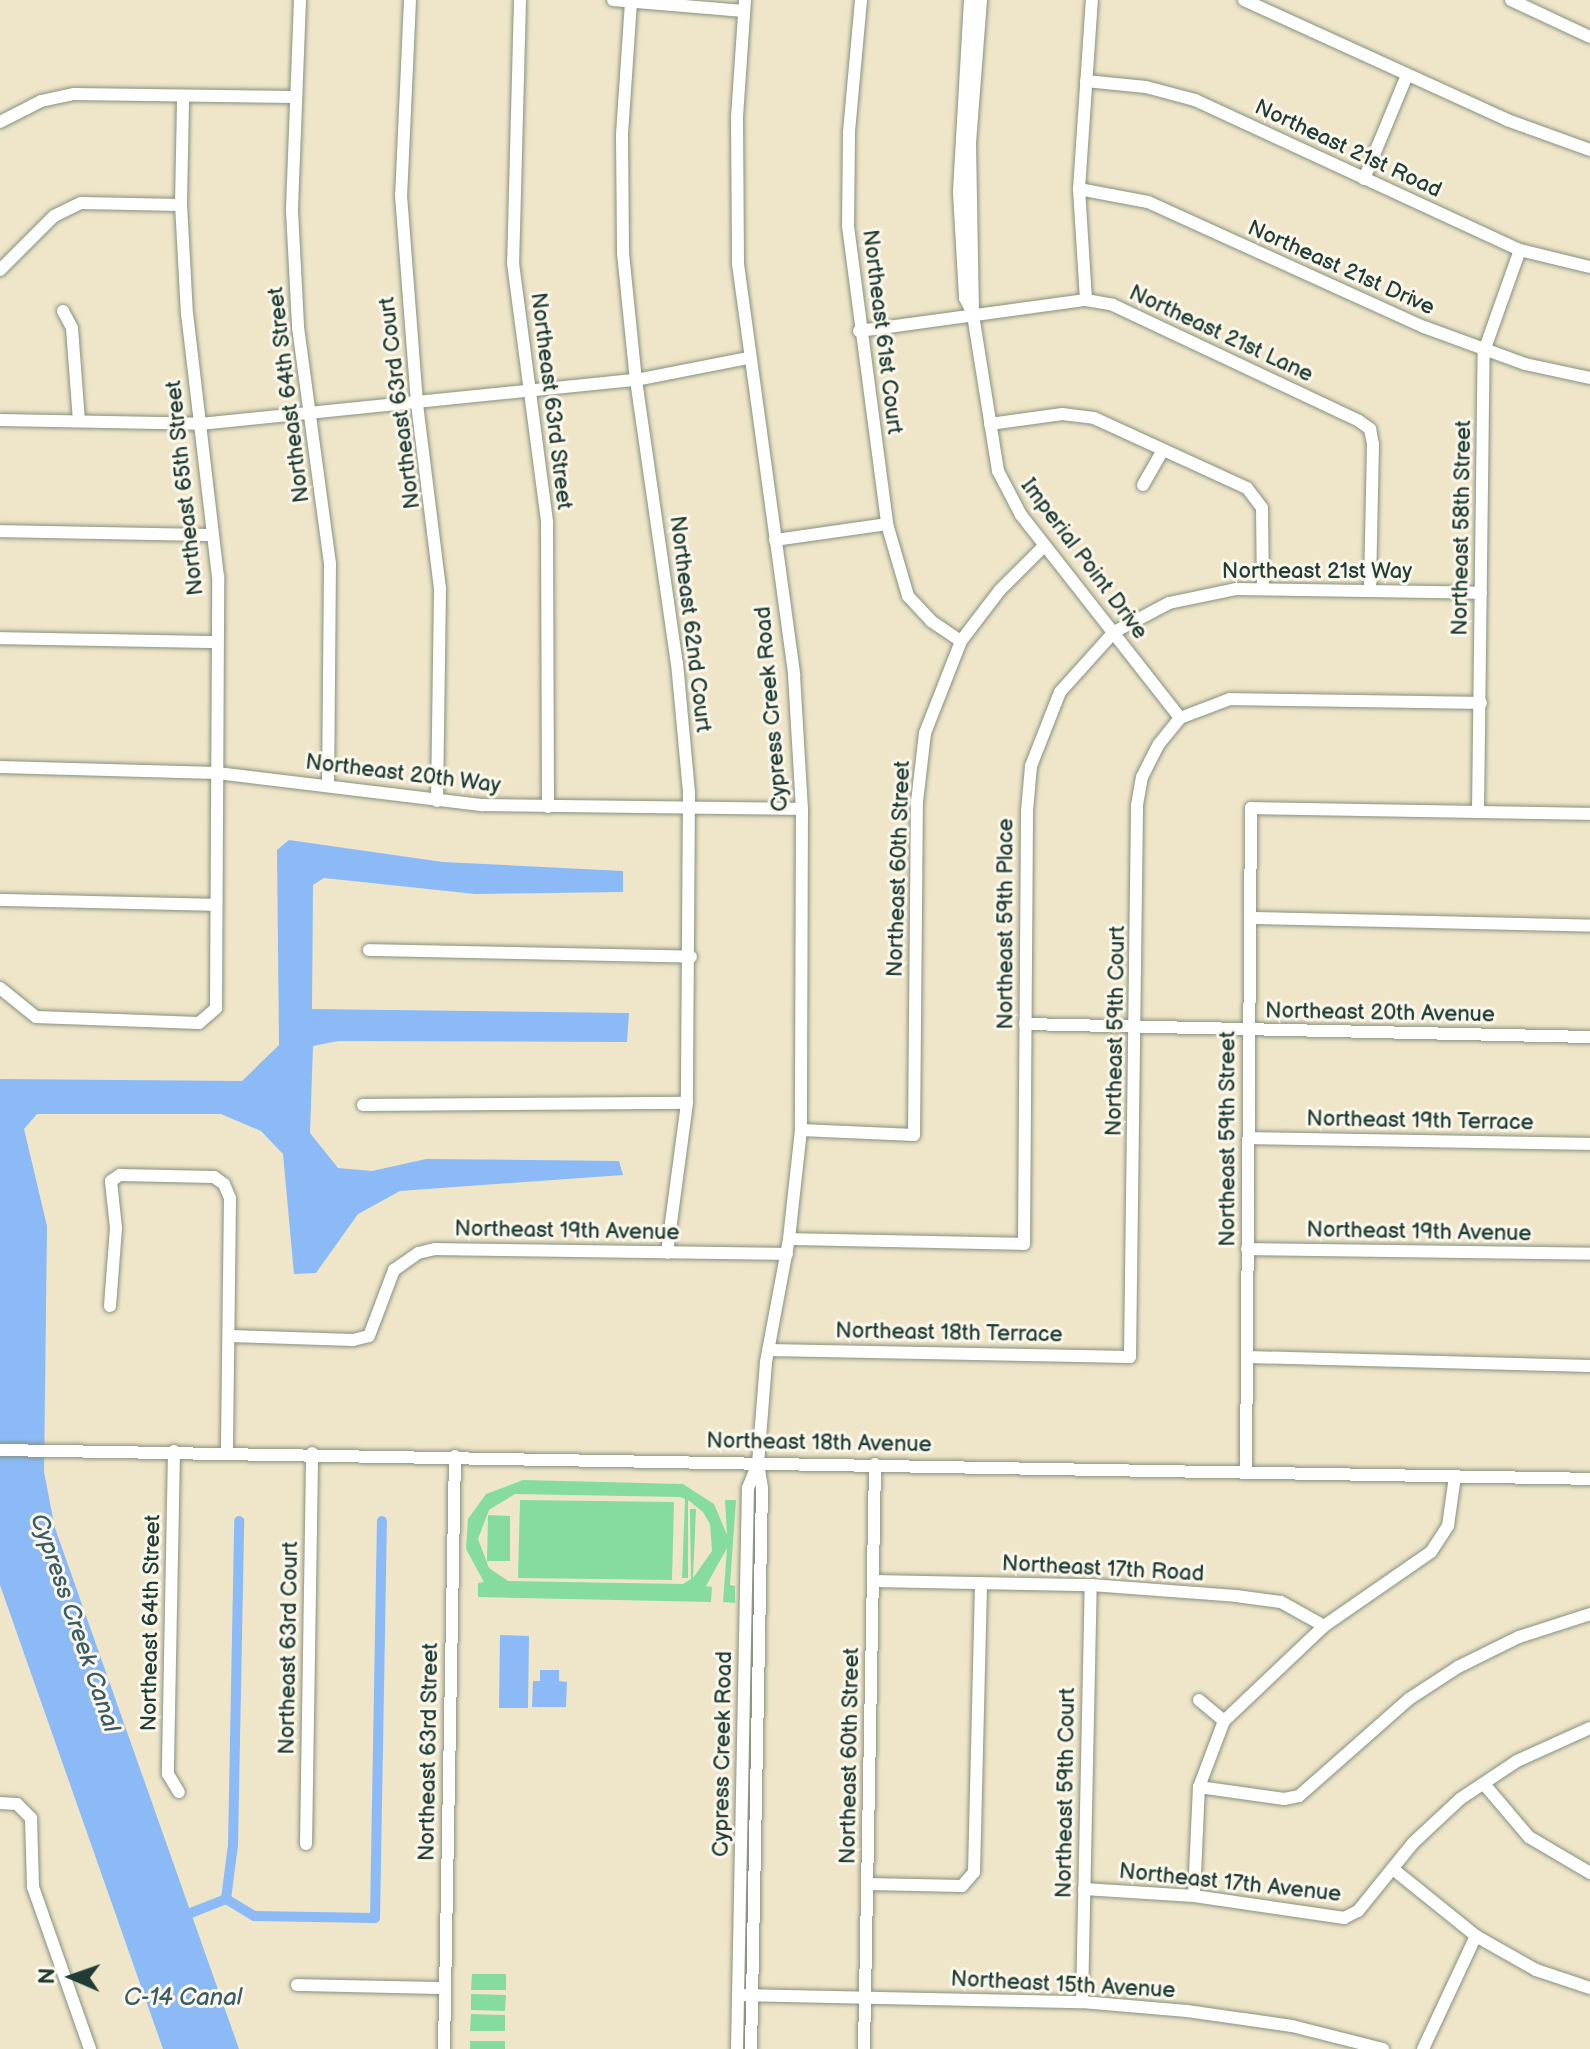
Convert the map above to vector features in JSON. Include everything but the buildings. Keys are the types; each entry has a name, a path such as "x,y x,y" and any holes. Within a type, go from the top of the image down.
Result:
{"street":[{"name":"Northeast 64th Street","path":"300,0 293,97 292,226 310,414 330,564 328,785"},
{"name":"Northeast 63rd Court","path":"410,0 401,195 417,404 440,588 437,801"},
{"name":"Northeast 63rd Street","path":"520,0 513,263 547,523 548,807"},
{"path":"613,0 745,5"},
{"name":"Northeast 61st Court","path":"861,0 849,133 848,226 859,331 887,524 908,596 931,621 961,641"},
{"name":"Imperial Point Drive","path":"970,0 960,244 965,298 973,315 990,424 1006,492 1044,546 1180,718"},
{"name":"Imperial Point Drive","path":"965,122 981,0"},
{"path":"1086,300 1079,189 1092,0"},
{"path":"1244,0 1271,5 1407,75 1507,120 1590,150"},
{"path":"1511,0 1590,37"},
{"name":"Northeast 62nd Court","path":"631,2 622,135 623,253 636,380 677,663 689,807 691,957 687,1103 667,1253"},
{"name":"Cypress Creek Road","path":"745,5 735,193 748,358 794,675 802,809 801,1130 787,1254 768,1350 758,1463 762,1488 751,2049"},
{"path":"1364,179 1407,75"},
{"name":"Northeast 21st Road","path":"1086,81 1146,87 1195,100 1520,250 1590,267"},
{"path":"0,122 41,101 74,94 293,97"},
{"name":"Northeast 65th Street","path":"0,988 36,1017 199,1023 210,1018 216,1008 217,642 213,535 181,205 183,97"},
{"name":"Northeast 21st Drive","path":"1079,189 1148,202 1484,351 1590,378"},
{"path":"0,270 54,216 81,203 181,205"},
{"name":"Northeast 58th Street","path":"1478,812 1484,351 1520,250"},
{"name":"Northeast 21st Lane","path":"859,331 1086,300 1113,305 1370,429 1370,591"},
{"path":"63,311 72,328 79,421"},
{"path":"0,420 200,424 636,380 748,358"},
{"path":"990,424 1080,415 1163,450 1257,497 1263,589"},
{"path":"1143,485 1163,450"},
{"path":"775,540 887,524"},
{"path":"0,531 213,535"},
{"name":"Northeast 60th Street","path":"801,1130 914,1135 920,768 935,699 961,641 1000,590 1044,546"},
{"name":"Northeast 21st Way","path":"1114,632 1169,603 1236,589 1481,593"},
{"name":"Northeast 59th Place","path":"789,1239 1024,1244 1031,766 1060,692 1114,632"},
{"path":"0,638 217,642"},
{"path":"1180,718 1230,699 1481,703"},
{"name":"Northeast 59th Court","path":"1130,1357 1137,1027 1137,805 1142,777 1159,744 1180,718"},
{"name":"Northeast 20th Way","path":"0,767 217,773 437,801 548,807 802,809"},
{"name":"Northeast 59th Street","path":"1246,1472 1251,808 1478,812"},
{"path":"1478,812 1590,814"},
{"path":"0,900 216,905"},
{"path":"1250,918 1590,926"},
{"path":"369,950 691,957"},
{"name":"Northeast 20th Avenue","path":"1025,1024 1590,1037"},
{"path":"363,1105 687,1103"},
{"name":"Northeast 19th Terrace","path":"1249,1138 1590,1144"},
{"path":"110,1306 116,1228 110,1188 120,1175 214,1177 224,1184 230,1198 227,1452"},
{"name":"Northeast 19th Avenue","path":"230,1336 353,1340 376,1328 388,1278 418,1253 478,1247 787,1254"},
{"name":"Northeast 19th Avenue","path":"1247,1249 1590,1254"},
{"name":"Northeast 18th Terrace","path":"768,1350 1130,1357"},
{"path":"1248,1357 1590,1366"},
{"name":"Northeast 18th Avenue","path":"0,1450 312,1453 1590,1479"},
{"name":"Northeast 64th Street","path":"174,1451 168,1774 179,1792"},
{"name":"Northeast 63rd Court","path":"306,1844 312,1453"},
{"name":"Northeast 63rd Street","path":"444,2049 455,1456"},
{"name":"Cypress Creek Road","path":"737,2049 748,1488 758,1463"},
{"name":"Northeast 60th Street","path":"864,2049 875,1464"},
{"path":"1194,1896 1199,1787 1224,1721 1324,1626 1431,1552 1448,1526 1455,1476"},
{"name":"Northeast 17th Road","path":"873,1581 1091,1585 1281,1602 1324,1626"},
{"path":"868,1884 962,1886 970,1881 974,1872 981,1583"},
{"name":"Northeast 59th Court","path":"1082,2002 1091,1585"},
{"path":"1199,1787 1284,1799 1299,1796 1409,1699 1458,1667 1519,1637 1590,1614"},
{"path":"1199,1700 1224,1721"},
{"name":"Northeast 17th Avenue","path":"1084,1889 1194,1896 1344,1918 1358,1911 1437,1819 1517,1761 1590,1728"},
{"path":"1484,1784 1529,1837 1590,1873"},
{"path":"0,1803 26,1808 33,1887 90,2049"},
{"path":"1393,1869 1476,1936 1536,1970 1590,1988"},
{"path":"1423,2049 1476,1936"},
{"path":"297,1985 445,1988"},
{"name":"Northeast 15th Avenue","path":"738,1995 1082,2002 1262,2022 1383,2049"}],"green space":[{"path":"523,1480 683,1484 714,1504 727,1535 725,1500 736,1500 730,1585 735,1586 735,1603 723,1602 727,1548 706,1586 712,1587 711,1602 478,1597 478,1583 484,1582 466,1549 468,1519 486,1494","holes":["515,1494 685,1499 682,1578 688,1578 688,1500 703,1512 710,1524 712,1551 693,1578 696,1509 690,1509 691,1579 683,1584 508,1581 489,1568 478,1539 489,1510"]},
{"path":"520,1500 674,1502 672,1580 518,1578"},
{"path":"488,1515 510,1516 510,1561 487,1561"},
{"path":"472,1974 506,1974 506,1990 471,1990"},
{"path":"471,1994 506,1995 505,2011 471,2010"},
{"path":"471,2014 505,2015 505,2031 470,2031"},
{"path":"470,2041 505,2041 505,2049 470,2049"}],"water":[{"name":"C-14 Canal","path":"289,840 443,862 623,871 623,892 475,894 324,878 313,885 312,1009 629,1013 627,1042 338,1041 313,1046 310,1133 338,1168 372,1171 426,1159 619,1161 623,1175 400,1191 358,1214 316,1273 294,1274 283,1154 261,1131 221,1114 37,1114 24,1129 47,1226 44,1472 55,1528 239,2049 163,2049 0,1585 0,1079 242,1081 279,1045 277,850"},
{"path":"500,1635 529,1636 528,1708 499,1708"},
{"path":"540,1670 559,1670 559,1681 567,1682 566,1707 532,1707 533,1681 540,1681"}],"waterway":[{"path":"226,1899 233,1845 239,1521"},
{"path":"178,1918 226,1899 254,1916 375,1918 382,1521"}],"water label":[{"name":"Cypress Creek Canal","path":"75,1623"}]}
